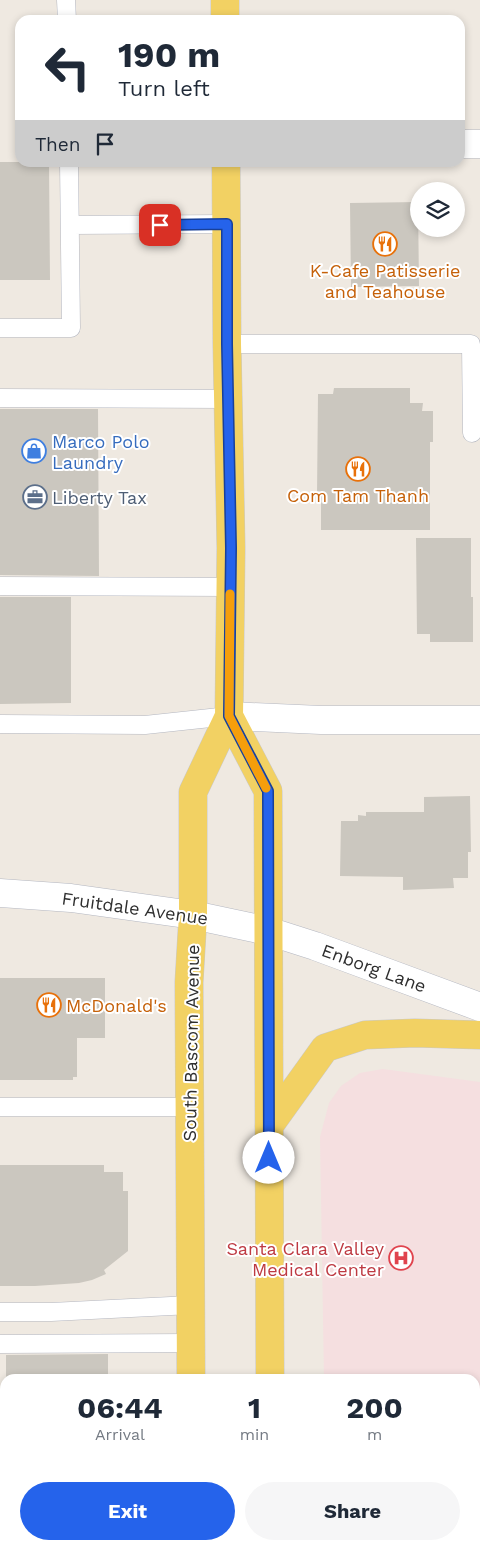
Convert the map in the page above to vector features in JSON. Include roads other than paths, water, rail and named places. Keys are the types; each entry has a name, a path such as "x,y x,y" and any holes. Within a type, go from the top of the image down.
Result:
{"main road":[{"path":"224,0 225,15"},
{"name":"South Bascom Avenue","path":"191,1374 189,982 193,914 193,792 229,716 231,538 226,167"},
{"name":"South Bascom Avenue","path":"229,716 268,791 270,1374"},
{"path":"269,1126 325,1048 365,1035 415,1033 480,1035"}],"street":[{"path":"465,144 480,144"},
{"path":"229,716 321,720 480,720"},
{"name":"Fruitdale Avenue","path":"0,893 71,898 193,914 268,931"},
{"name":"Enborg Lane","path":"268,931 315,946 480,1006"}],"lane":[{"path":"66,0 67,15"},
{"path":"0,328 71,328 69,167"},
{"path":"70,225 227,224"},
{"path":"227,344 471,344 472,433"},
{"path":"0,398 228,399"},
{"path":"0,586 230,587"},
{"path":"0,724 145,725 229,716"},
{"path":"0,1107 189,1107"},
{"path":"0,1312 51,1312 191,1305"},
{"path":"0,1344 191,1344"}],"place":[{"name":"K-Cafe Patisserie and Teahouse","path":"385,244"},
{"name":"Marco Polo Laundry","path":"34,451"},
{"name":"Com Tam Thanh","path":"358,469"},
{"name":"Liberty Tax","path":"35,497"},
{"name":"McDonald's","path":"49,1005"},
{"name":"Santa Clara Valley Medical Center","path":"401,1258"}]}
